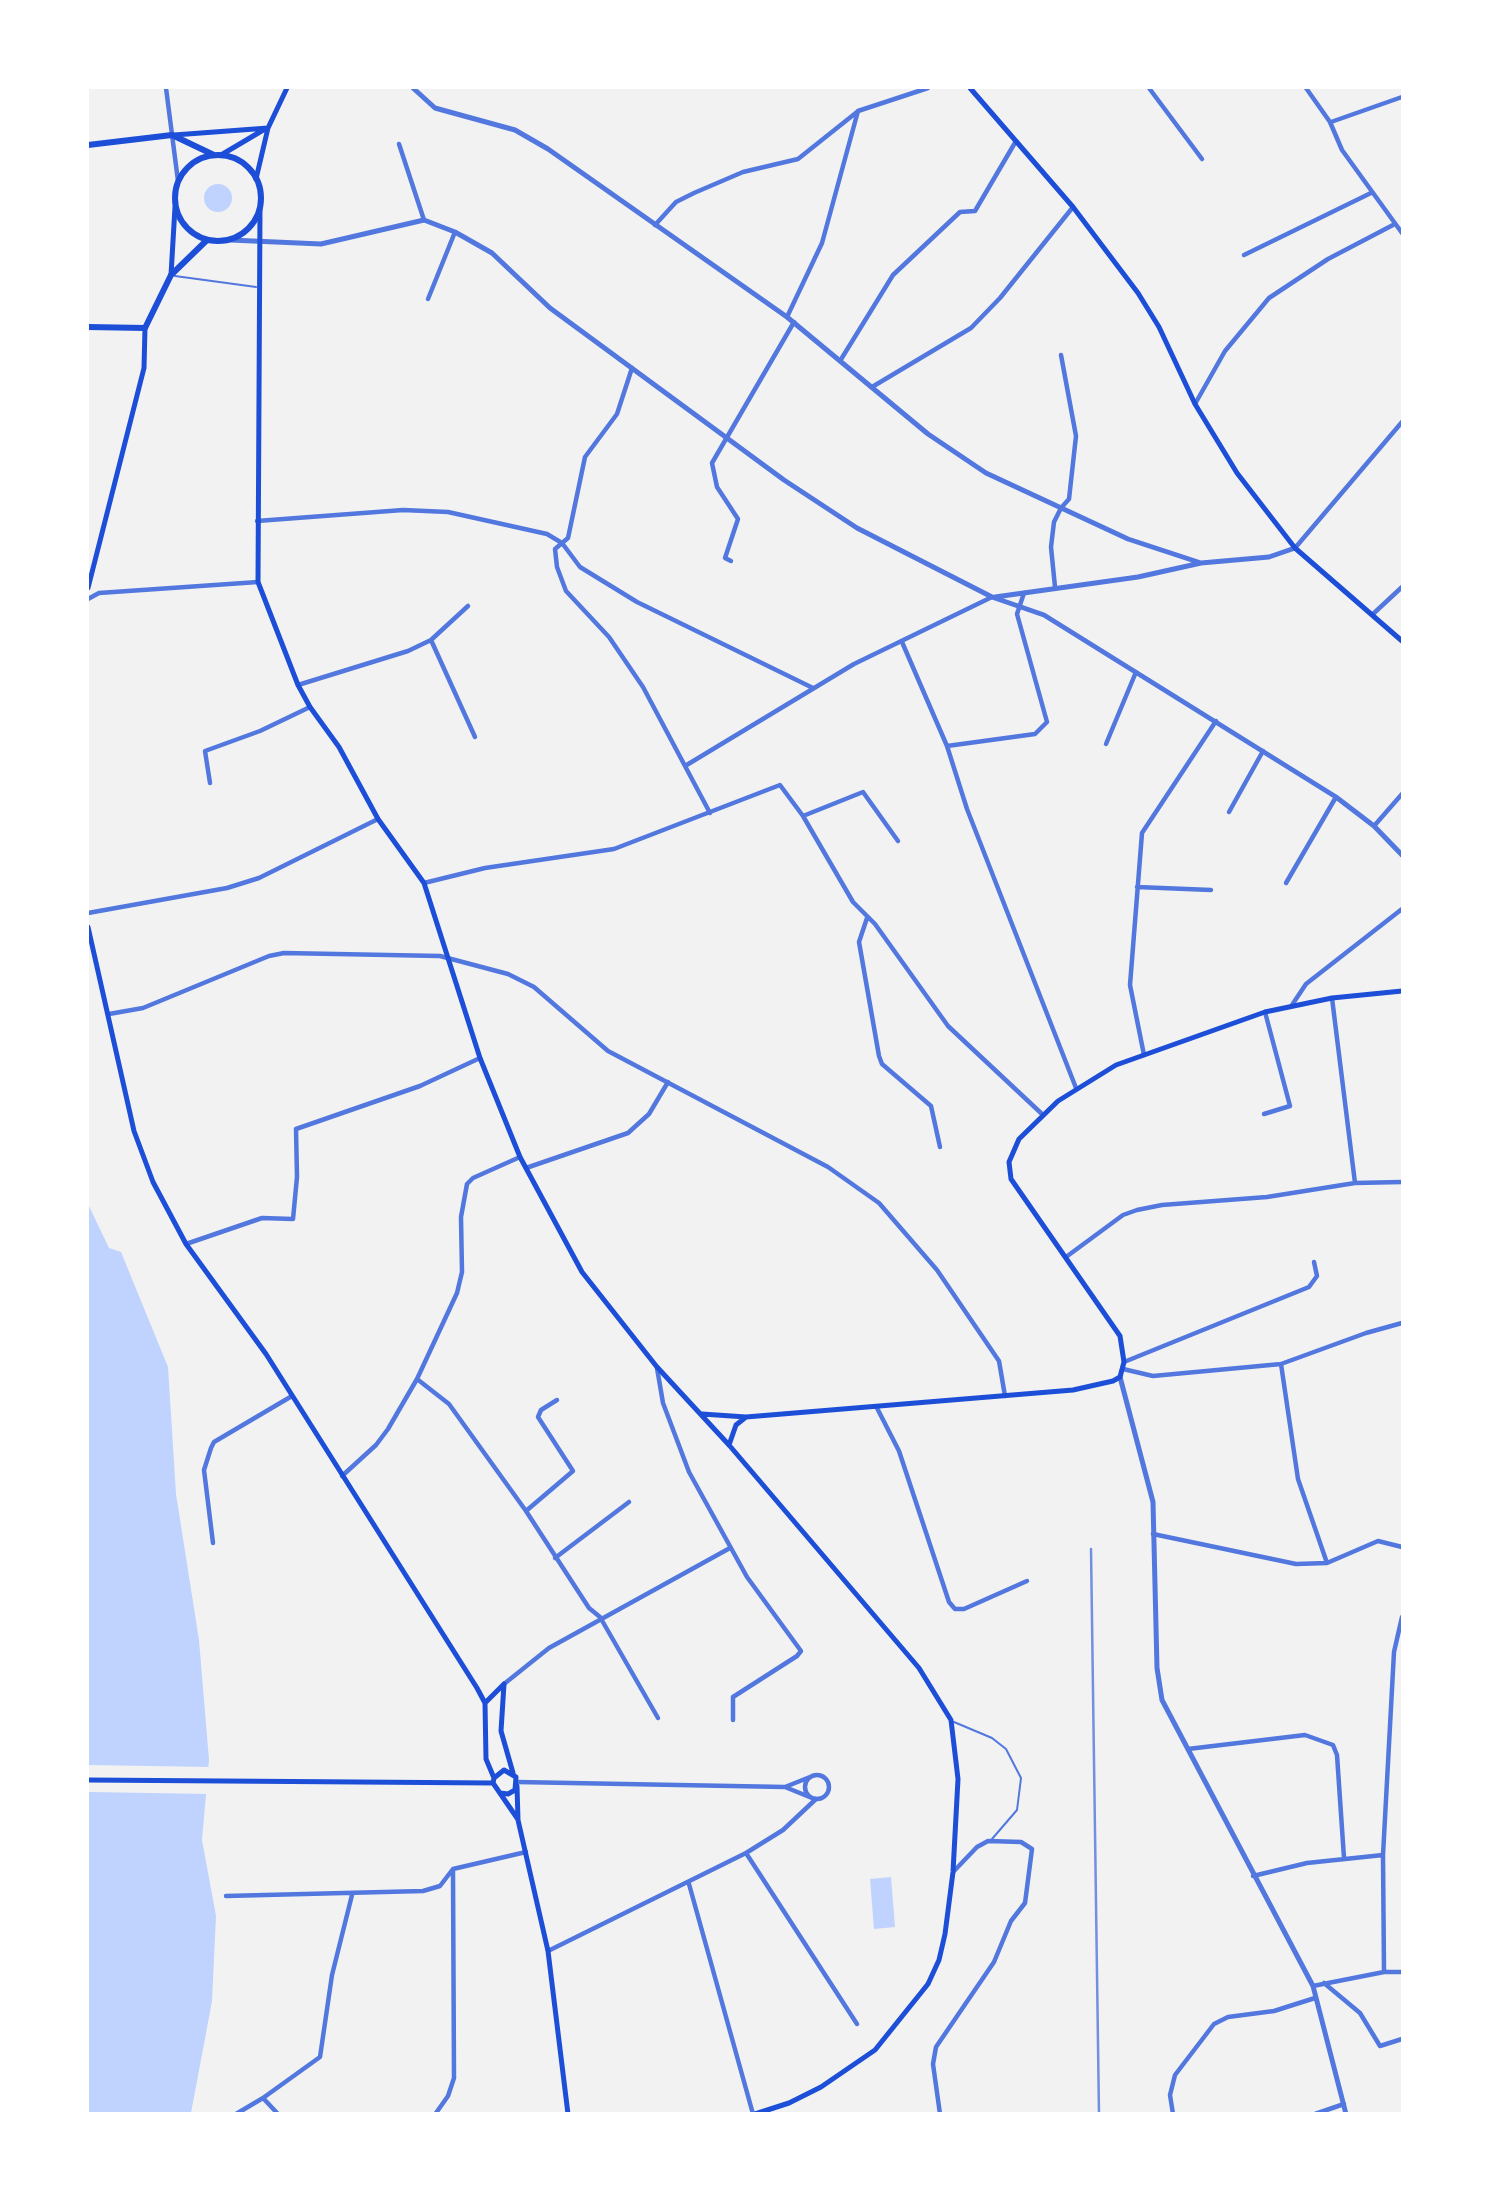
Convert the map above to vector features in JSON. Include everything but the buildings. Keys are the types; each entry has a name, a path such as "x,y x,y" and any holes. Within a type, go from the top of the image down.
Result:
{"main road":[{"path":"257,178 268,128 287,88"},
{"path":"970,88 1073,207 1145,304 1195,404 1237,473 1295,548 1402,641"},
{"path":"88,145 157,136 268,128"},
{"path":"171,275 178,181 192,163 218,155 268,128"},
{"path":"172,135 218,155 242,162 257,178 260,188 261,243 258,582 298,685 310,707 339,747 378,819 424,883 480,1058 520,1157 582,1272 657,1367 729,1445 919,1668 951,1720 958,1779 953,1872 939,1959 914,2005 876,2050 821,2087 789,2103 754,2113"},
{"path":"175,207 189,231 207,240 230,240 246,231 260,209"},
{"path":"88,588 144,368 145,328 171,275 207,240"},
{"path":"88,327 145,328"},
{"path":"88,927 110,1014 134,1131 153,1182 186,1244 266,1354 485,1703 486,1759 500,1793 518,1820"},
{"path":"702,1414 746,1417 877,1408 1073,1390 1101,1385 1120,1377 1123,1365 1122,1343 1117,1329 1011,1179 1009,1162 1019,1139 1042,1114 1076,1088 1116,1065 1234,1020 1332,998 1402,991"},
{"path":"729,1445 736,1425 746,1417"},
{"path":"485,1703 504,1684"},
{"path":"504,1684 501,1731 517,1784 518,1820 548,1951 568,2113"},
{"path":"88,1780 494,1780 504,1770 513,1773"},
{"path":"500,1793 508,1794 517,1784"}],"street":[{"path":"166,88 178,181"},
{"path":"413,88 435,108 515,130 548,149 794,322 928,434 986,473 1128,539 1201,564"},
{"path":"655,225 676,202 743,172 797,159 858,111 928,88"},
{"path":"1149,88 1202,159"},
{"path":"1306,88 1330,122 1342,150 1393,225 1402,233"},
{"path":"1330,122 1402,97"},
{"path":"787,317 822,243 858,111"},
{"path":"841,361 893,275 960,212 975,211 1016,141"},
{"path":"399,144 424,220"},
{"path":"1244,255 1371,193"},
{"path":"872,387 971,328 1000,298 1073,207"},
{"path":"230,240 321,244 424,220 455,232 492,253 550,308 725,438 858,528 992,597 1020,604 1044,615 1217,720 1336,797 1374,826 1402,855"},
{"path":"1195,404 1225,351 1269,298 1328,260 1393,225"},
{"path":"428,299 455,232"},
{"path":"731,561 725,558 738,519 717,487 712,463 794,322"},
{"path":"1055,587 1051,547 1054,522 1069,499 1076,436 1061,355"},
{"path":"632,368 617,414 585,457 568,538 555,549 557,567 566,591 609,637 643,687 710,813"},
{"path":"685,766 854,664 992,597 1138,577 1201,564 1269,557 1295,548 1402,422"},
{"path":"257,521 403,510 448,512 547,534 562,543 580,567 637,602 813,688"},
{"path":"88,599 99,593 258,582"},
{"path":"1373,614 1402,587"},
{"path":"947,746 1035,734 1047,722 1047,712 1017,614 1024,593"},
{"path":"298,685 408,651 431,640 468,607"},
{"path":"431,640 475,737"},
{"path":"902,642 947,746 967,809 1076,1088"},
{"path":"1106,744 1136,671"},
{"path":"210,783 205,751 260,731 310,707"},
{"path":"1144,1056 1130,985 1142,833 1217,720"},
{"path":"1228,812 1263,750"},
{"path":"424,883 485,868 614,849 780,785 803,816 839,880 867,918 875,924 957,1036 1042,1114"},
{"path":"803,816 863,792 898,841"},
{"path":"1374,826 1402,794"},
{"path":"1286,883 1336,797"},
{"path":"88,913 227,888 259,878 378,819"},
{"path":"1137,887 1211,890"},
{"path":"1292,1005 1306,984 1402,909"},
{"path":"867,918 859,942 879,1056 882,1064 931,1106 940,1147"},
{"path":"110,1014 144,1008 269,956 284,953 440,956 508,974 530,985 608,1051 828,1167 879,1203 937,1270 999,1361 1005,1396"},
{"path":"1332,998 1355,1184"},
{"path":"1264,1114 1290,1106 1265,1012"},
{"path":"186,1244 261,1218 293,1219 297,1177 296,1129 420,1086 480,1058"},
{"path":"526,1168 628,1133 649,1114 668,1082"},
{"path":"341,1476 376,1445 417,1380 457,1293 462,1272 461,1217 467,1184 473,1178 520,1157"},
{"path":"1066,1257 1123,1216 1138,1210 1355,1184 1402,1182"},
{"path":"1123,1365 1309,1287 1317,1276 1314,1262"},
{"path":"1123,1365 1153,1376 1281,1364 1402,1323"},
{"path":"1281,1364 1298,1479 1327,1563"},
{"path":"657,1367 663,1403 685,1461 730,1548 801,1651 733,1697 733,1720"},
{"path":"1120,1377 1151,1492 1157,1668 1162,1700 1252,1876 1313,1986 1346,2113"},
{"path":"417,1380 449,1404 526,1511 589,1608 600,1617 658,1718"},
{"path":"213,1543 204,1469 214,1442 292,1396"},
{"path":"526,1511 573,1471 538,1416 541,1410 557,1400"},
{"path":"877,1408 899,1451 949,1602 955,1609 964,1609 1027,1581"},
{"path":"555,1558 629,1502"},
{"path":"1153,1534 1296,1564 1327,1563 1378,1541 1402,1547"},
{"path":"504,1684 549,1648 600,1617 730,1548"},
{"path":"1384,1972 1383,1855 1394,1653 1402,1617"},
{"path":"1186,1749 1306,1735 1333,1745 1337,1755 1344,1858"},
{"path":"517,1784 785,1787 819,1775 829,1783 827,1794 814,1799 783,1830 746,1853 689,1884 548,1951"},
{"path":"811,1777 805,1788 814,1799"},
{"path":"785,1787 814,1799"},
{"path":"940,2113 933,2064 936,2047 994,1962 1012,1921 1025,1903 1032,1849 1021,1842 988,1841 977,1847 953,1872"},
{"path":"226,1896 352,1895 423,1891 440,1886 453,1869 526,1852"},
{"path":"746,1853 857,2024"},
{"path":"1252,1876 1344,1858 1383,1855"},
{"path":"436,2113 449,2096 454,2078 453,1869"},
{"path":"689,1884 754,2113"},
{"path":"236,2113 263,2098 320,2057 332,1975 352,1895"},
{"path":"1313,1986 1384,1972 1402,1972"},
{"path":"1324,1983 1360,2013 1380,2046 1402,2039"},
{"path":"1173,2113 1170,2095 1175,2075 1214,2024 1228,2017 1274,2011 1315,1998"},
{"path":"263,2098 278,2113"},
{"path":"1315,2113 1344,2104"}],"lane":[{"path":"171,275 261,288"},
{"path":"951,1720 992,1738 1006,1749 1021,1778 1017,1810 1010,1822 988,1841"}],"water":[{"path":"218,184 228,188 232,198 228,208 218,212 208,208 204,198 208,188"},
{"path":"88,1204 109,1248 121,1252 168,1367 176,1494 199,1640 209,1760 202,1840 216,1916 212,2001 191,2113 88,2113"},
{"path":"891,1877 895,1927 874,1929 870,1879"}],"pier":[{"path":"88,1765 212,1767 210,1794 88,1792"}],"railway":[{"path":"1091,1549 1099,2114"}]}
